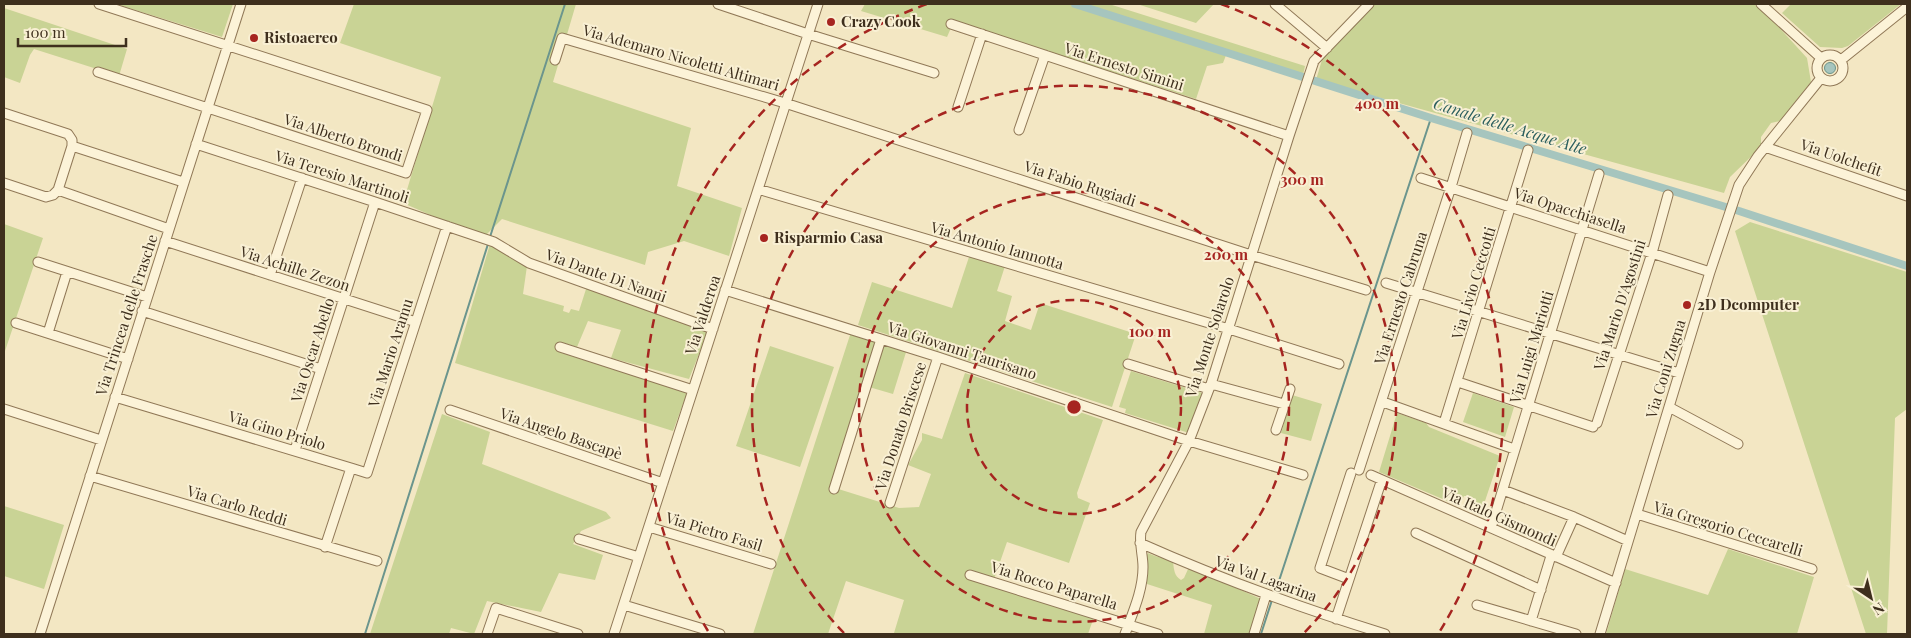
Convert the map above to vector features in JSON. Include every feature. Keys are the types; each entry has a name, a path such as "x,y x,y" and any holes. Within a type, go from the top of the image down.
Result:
{"street":[{"path":"99,4 228,44"},
{"name":"Via Trincea delle Frasche","path":"40,634 240,4"},
{"path":"718,4 934,73"},
{"name":"Via Valderoa","path":"614,634 818,4"},
{"path":"1275,4 1327,48"},
{"name":"Via Monte Solarolo","path":"1126,634 1141,588 1143,566 1140,543 1141,532 1189,441 1210,386 1314,61 1369,4"},
{"path":"1761,4 1821,58"},
{"path":"1841,60 1907,7"},
{"name":"Via Ernesto Simini","path":"951,24 1289,136"},
{"path":"958,107 982,34"},
{"name":"Via Ademaro Nicoletti Altimari","path":"555,60 562,38 785,103"},
{"name":"Via Alberto Brondi","path":"207,109 406,173 427,110 228,44"},
{"path":"1829,54 1841,60 1844,68 1837,80 1829,82 1821,78 1817,66 1821,58 1829,54"},
{"path":"1018,130 1045,55"},
{"path":"98,72 207,109"},
{"name":"Via Coni Zugna","path":"1600,634 1733,198 1746,172 1821,78"},
{"name":"Via Fabio Rugiadi","path":"785,103 1366,290"},
{"path":"4,114 68,134 72,140 72,146 58,190 53,195 46,197 4,183"},
{"name":"Via Ernesto Cabruna","path":"1349,579 1320,568 1383,402 1467,133"},
{"name":"Via Teresio Martinoli","path":"196,144 480,237"},
{"path":"72,146 183,182"},
{"name":"Via Uolchefit","path":"1765,147 1907,196"},
{"name":"Via Livio Ceccotti","path":"1444,423 1528,150"},
{"name":"Via Luigi Mariotti","path":"1491,528 1599,174"},
{"path":"270,276 302,178"},
{"name":"Via Opacchiasella","path":"1421,178 1710,272"},
{"name":"Via Antonio Iannotta","path":"758,189 1229,329 1339,364"},
{"path":"58,190 169,229"},
{"name":"Via Mario D'Agostini","path":"1529,405 1596,425 1652,253 1668,195"},
{"name":"Via Oscar Abello","path":"295,450 375,202"},
{"name":"Via Mario Aramu","path":"351,468 367,473 447,226"},
{"name":"Via Dante Di Nanni","path":"480,237 494,242 530,264 713,329"},
{"name":"Via Achille Zezon","path":"165,241 416,322"},
{"path":"38,262 147,297"},
{"path":"48,333 67,272"},
{"path":"1386,283 1679,373"},
{"name":"Via Giovanni Taurisano","path":"725,290 938,357 1189,441 1303,475"},
{"path":"142,311 321,369"},
{"path":"16,323 128,359"},
{"path":"834,489 881,339"},
{"path":"560,347 693,390"},
{"name":"Via Donato Briscese","path":"890,503 938,357"},
{"path":"1128,364 1284,404"},
{"path":"1458,382 1529,405"},
{"path":"1276,430 1290,389"},
{"name":"Via Gino Priolo","path":"115,397 351,468"},
{"path":"1383,402 1514,449"},
{"path":"1669,407 1738,444"},
{"path":"4,409 101,440"},
{"name":"Via Angelo Bascapè","path":"450,410 663,483"},
{"path":"325,547 351,468"},
{"name":"Via Italo Gismondi","path":"1371,475 1491,528 1553,558 1616,583"},
{"name":"Via Carlo Reddi","path":"90,476 377,561"},
{"path":"1336,619 1380,485"},
{"path":"1503,490 1574,517 1628,541"},
{"name":"Via Gregorio Ceccarelli","path":"1636,514 1812,569"},
{"path":"1532,621 1540,590 1553,558 1574,517"},
{"name":"Via Pietro Fasil","path":"649,527 771,564"},
{"path":"1416,533 1540,590"},
{"path":"580,539 639,557"},
{"name":"Via Val Lagarina","path":"1140,543 1207,573 1266,595 1385,634"},
{"name":"Via Rocco Paparella","path":"970,575 1158,634"},
{"path":"1254,634 1266,595"},
{"path":"624,605 720,634"},
{"path":"1477,605 1576,634"},
{"path":"487,634 496,608 578,634"}],"green space":[{"path":"116,4 233,4 222,37"},
{"path":"354,4 576,4 553,82 691,128 677,186 742,208 729,256 684,241 648,252 645,265 502,219 483,238 403,203 441,77 340,43"},
{"path":"865,4 1109,4 1305,66 1303,75 1228,50 1223,63 1207,66 1196,99 954,21 947,37 861,11"},
{"path":"1137,4 1214,4 1196,23"},
{"path":"1373,4 1754,4 1775,23 1807,58 1811,82 1780,121 1771,123 1761,137 1761,147 1730,177 1724,193 1316,80 1324,53"},
{"path":"1791,4 1901,4 1848,46 1842,48 1820,47 1782,13"},
{"path":"4,8 127,49 119,76 34,49 20,83 4,77"},
{"path":"1750,222 1907,272 1907,409 1895,418 1887,634 1866,634 1735,231"},
{"path":"4,224 43,238 4,354"},
{"path":"490,244 527,266 523,294 564,306 563,311 569,313 571,309 579,311 587,286 709,329 689,379 611,358 621,330 588,321 577,347 564,343 562,353 687,393 673,431 455,363"},
{"path":"970,254 1005,266 997,291 1012,296 1005,321 1031,330 1040,303 1136,334 1112,407 858,325 872,282 952,308"},
{"path":"851,332 878,341 832,487 899,508 919,507 931,474 908,465 922,440 922,433 942,439 965,373 1103,420 1077,493 1078,498 1090,503 1069,563 1007,542 993,582 1094,617 1088,634 896,634 894,633 904,600 846,581 828,634 753,634"},
{"path":"883,342 907,349 893,394 869,387"},
{"path":"770,346 834,367 800,467 736,446"},
{"path":"1131,371 1202,393 1189,433 1125,413 1126,409 1119,407"},
{"path":"1473,393 1514,407 1505,437 1463,422"},
{"path":"1292,395 1322,404 1311,441 1281,433"},
{"path":"1397,413 1426,423 1429,427 1500,456 1482,510 1474,508 1473,499 1469,496 1464,496 1459,506 1379,472"},
{"path":"442,414 490,432 482,464 606,512 611,518 581,531 573,544 603,555 595,580 559,573 541,612 487,601 474,634 451,628 449,634 370,634"},
{"path":"4,506 64,525 44,589 4,576"},
{"path":"1728,549 1814,577 1797,634 1606,634 1625,569 1708,595"},
{"path":"1148,553 1173,562 1174,570 1181,580 1184,578 1189,567 1261,599 1251,634 1204,634 1212,605 1147,584 1146,557"}],"water":[{"path":"1830,62 1836,68 1830,74 1824,68"}],"waterway":[{"path":"490,237 565,4"},
{"name":"Canale delle Acque Alte","path":"1075,4 1431,118 1739,211 1907,266"},
{"path":"1275,593 1431,118"},
{"path":"365,634 488,244"},
{"path":"1261,634 1272,600"}],"place":[{"name":"Crazy Cook","path":"831,22"},
{"name":"Ristoaereo","path":"254,38"},
{"name":"Risparmio Casa","path":"764,238"},
{"name":"2D Dcomputer","path":"1687,305"}]}
